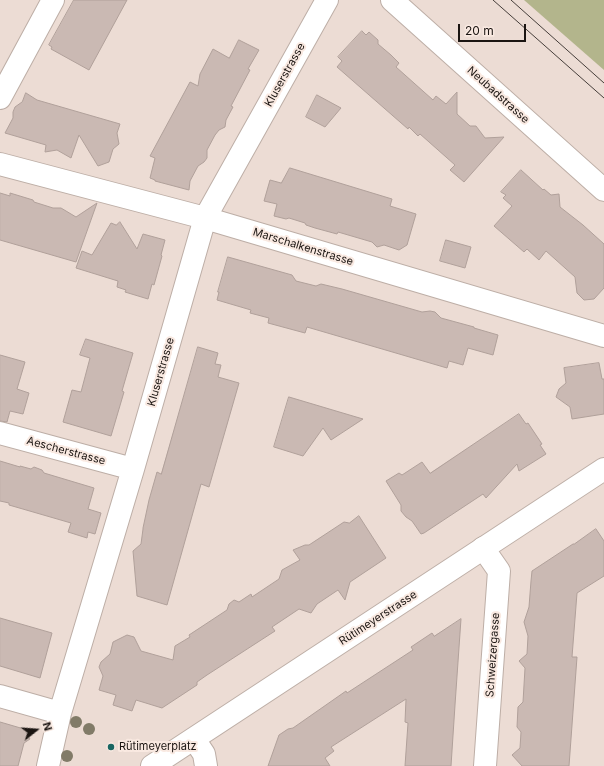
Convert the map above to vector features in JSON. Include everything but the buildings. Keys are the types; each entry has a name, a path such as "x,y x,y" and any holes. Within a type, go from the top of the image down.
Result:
{"street":[{"path":"0,98 53,0"},
{"name":"Kluserstrasse","path":"48,766 60,713 133,469 205,218 327,0"},
{"name":"Neubadstrasse","path":"392,0 604,190"},
{"name":"Marschalkenstrasse","path":"0,164 205,218 604,336"},
{"name":"Aescherstrasse","path":"0,433 133,469"},
{"name":"Rütimeyerstrasse","path":"152,766 604,469"},
{"name":"Schweizergasse","path":"483,548 499,571 485,766"},
{"path":"0,696 60,713"},
{"path":"194,739 204,754 206,766"}],"green space":[{"path":"524,0 604,0 604,70"}],"tram line":[{"path":"493,0 604,98"},
{"path":"511,0 604,83"}],"place":[{"name":"Rütimeyerplatz","path":"111,747"}]}
